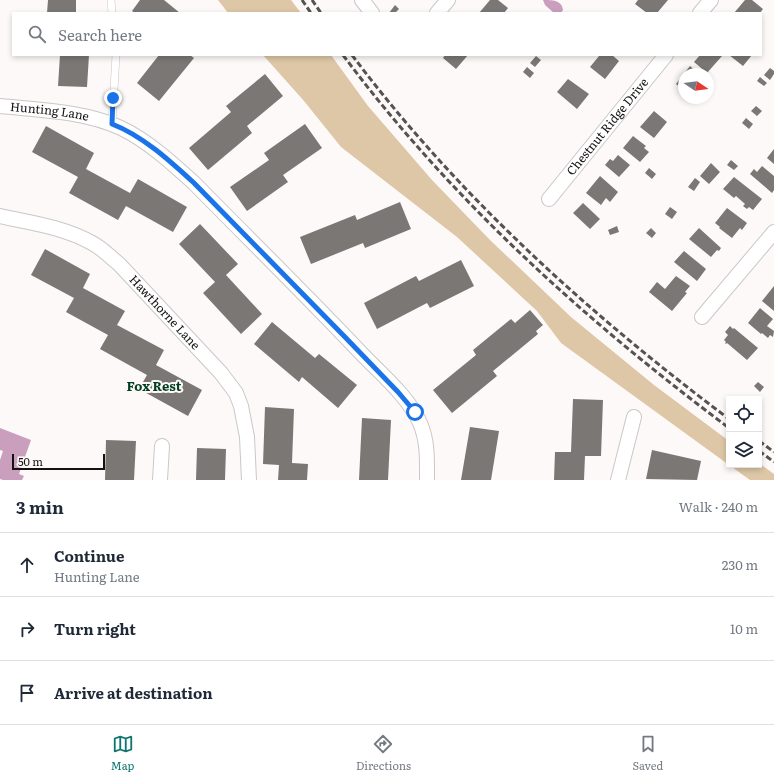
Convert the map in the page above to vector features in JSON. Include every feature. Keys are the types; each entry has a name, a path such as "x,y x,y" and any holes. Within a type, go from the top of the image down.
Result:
{"street":[{"path":"362,0 371,12"},
{"path":"438,12 448,0"},
{"path":"701,12 711,0"},
{"name":"Chestnut Ridge Drive","path":"548,199 665,56"},
{"name":"Hunting Lane","path":"0,106 88,117 112,124 141,140 172,162 398,392 415,412 421,424 426,447 427,480"},
{"name":"Hawthorne Lane","path":"0,216 69,232 93,243 118,264 221,373 236,393 245,420 248,437 249,480"},
{"path":"702,317 774,232"},
{"path":"618,480 634,416"},
{"path":"160,480 162,446"}],"lane":[{"path":"111,0 112,12"},
{"path":"112,124 116,56"}],"shaded area":[{"path":"218,0 291,0 300,12 227,12"},
{"path":"543,0 559,2 563,10 562,12 553,12 545,5"},
{"path":"264,56 332,56 368,106 432,180 490,240 571,317 654,385 726,439 726,463 561,343 537,311 457,237 341,147 304,101"},
{"path":"0,428 31,440 19,474 24,476 22,480 0,479 0,460 3,451 0,450"},
{"path":"762,465 774,474 774,480 750,480 733,468 762,468"}],"building":[{"path":"48,0 76,0 76,12 47,12"},
{"path":"140,0 164,0 179,12 134,12 132,11"},
{"path":"490,0 498,0 508,8 505,12 480,12"},
{"path":"638,0 668,0 658,12 646,12 635,4"},
{"path":"745,0 752,0 763,9 761,12 735,12"},
{"path":"395,5 399,9 396,12 390,12"},
{"path":"60,56 89,56 87,87 58,86"},
{"path":"158,56 191,56 194,58 159,101 137,83"},
{"path":"444,56 467,56 456,69 443,58"},
{"path":"536,56 541,60 535,67 530,63"},
{"path":"599,56 613,56 619,61 605,79 590,67"},
{"path":"699,56 722,56 711,68 701,68 694,62"},
{"path":"730,56 751,56 743,66"},
{"path":"527,67 534,73 530,78 523,72"},
{"path":"770,68 774,71 774,74 770,80 764,75"},
{"path":"265,74 283,96 247,126 252,133 208,170 189,148 231,112 226,106"},
{"path":"760,77 767,83 764,86 757,81"},
{"path":"568,79 589,94 577,109 557,92"},
{"path":"756,106 762,111 757,116 751,111"},
{"path":"654,111 667,122 654,138 640,127"},
{"path":"746,118 753,124 749,129 742,123"},
{"path":"305,124 322,148 283,175 288,182 247,211 230,187 269,160 264,153"},
{"path":"46,126 94,153 86,169 130,193 138,179 187,207 173,232 126,206 118,220 69,193 78,177 32,152"},
{"path":"633,136 646,146 644,148 649,152 640,162 623,148"},
{"path":"774,149 774,164 767,158"},
{"path":"618,155 630,165 619,177 605,165 610,159 613,161"},
{"path":"731,160 738,166 734,170 727,165"},
{"path":"711,163 720,172 709,184 700,176"},
{"path":"762,166 774,176 774,190 772,193 750,174 754,169 757,172"},
{"path":"649,168 656,174 652,179 645,173"},
{"path":"600,176 618,192 610,202 606,198 601,205 586,193"},
{"path":"734,177 762,199 753,210 749,207 747,209 743,206 745,204 736,196 734,198 723,189"},
{"path":"695,178 700,182 694,191 688,187"},
{"path":"400,202 411,229 365,248 363,243 311,264 300,237 355,215 357,220"},
{"path":"583,203 600,219 590,229 573,213"},
{"path":"670,207 677,212 672,219 665,214"},
{"path":"727,208 747,223 742,230 740,228 732,238 715,223"},
{"path":"200,224 238,264 226,275 262,314 241,334 203,293 215,282 179,244"},
{"path":"617,226 619,232 610,235 608,230"},
{"path":"651,228 656,233 652,238 646,233"},
{"path":"699,228 721,248 711,257 689,239"},
{"path":"45,249 90,274 83,288 125,311 117,325 164,350 156,365 202,390 188,416 139,389 147,375 100,349 108,335 66,312 74,298 31,275"},
{"path":"684,251 706,269 697,281 674,262"},
{"path":"461,260 474,286 430,308 427,303 377,329 364,303 416,276 419,281"},
{"path":"676,276 690,286 685,292 687,293 672,311 649,292 657,282 665,289"},
{"path":"774,286 774,311 762,301"},
{"path":"760,308 773,319 767,326 774,331 773,337 770,335 768,338 748,323"},
{"path":"530,310 543,325 536,331 538,334 493,371 497,376 452,413 433,390 476,355 473,350 511,319 515,323"},
{"path":"272,322 315,358 319,354 357,385 338,408 302,377 299,382 254,344"},
{"path":"730,326 758,348 747,360 727,343 725,343 726,342 724,340 728,335 725,332"},
{"path":"758,382 764,387 760,392 754,386"},
{"path":"573,399 603,400 601,456 585,456 584,480 554,480 555,452 571,452"},
{"path":"265,407 294,409 292,463 308,464 307,480 278,480 279,465 263,464"},
{"path":"362,418 391,420 388,480 359,480"},
{"path":"470,427 499,431 491,480 461,480"},
{"path":"106,440 136,441 134,480 105,480"},
{"path":"197,448 226,449 225,480 196,480"},
{"path":"652,450 701,461 697,480 646,479"}],"railway":[{"path":"302,0 310,12"},
{"path":"312,0 320,12"},
{"path":"344,56 385,108 429,159 522,255 623,345 726,426"},
{"path":"353,56 393,107 436,156 527,250 626,338 726,417"},
{"path":"762,443 774,452"},
{"path":"762,453 774,462"}],"district":[{"name":"Fox Rest","path":"154,386"}],"route":[{"path":"113,98 112,124 141,140 172,162 344,336 398,392 415,412"}]}
